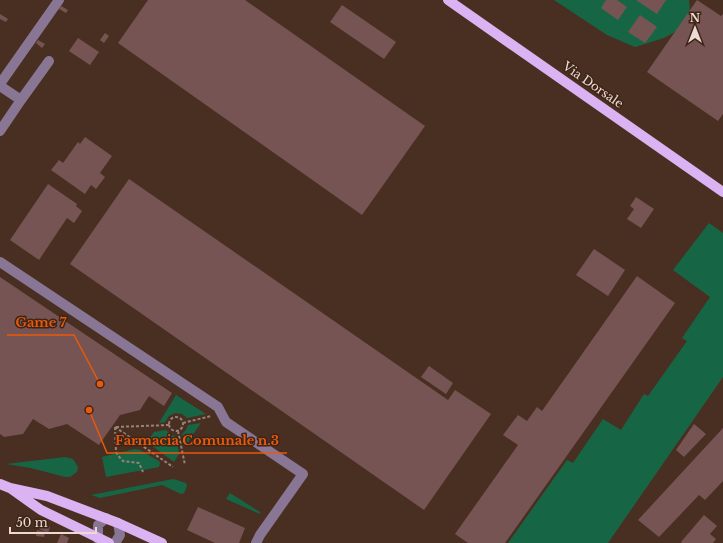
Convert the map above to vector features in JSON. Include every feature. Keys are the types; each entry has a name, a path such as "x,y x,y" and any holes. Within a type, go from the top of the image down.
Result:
{"main road":[{"name":"Via Dorsale","path":"448,0 723,192"},
{"path":"0,484 10,488 47,496 106,518 162,543"},
{"path":"10,488 41,510 106,542"}],"street":[{"path":"21,100 0,85 59,0"},
{"path":"0,131 49,61"},
{"path":"0,262 218,407 226,422 303,474 258,539"},
{"path":"106,518 98,526 106,542 120,535 118,523"}],"path":[{"path":"169,425 171,419 178,417 181,419 183,426 178,431"},
{"path":"115,428 169,425"},
{"path":"169,425 172,430 178,431"},
{"path":"115,428 173,466"},
{"path":"115,428 116,452 123,461 137,462 143,472"},
{"path":"178,431 185,465"}],"green space":[{"path":"554,0 689,0 691,23 664,38 635,47 607,35"},
{"path":"709,223 723,233 723,377 608,543 508,543 567,460 573,463 603,419 621,430 644,394 648,396 687,341 682,338 710,297 673,270"},
{"path":"176,395 206,414 187,418 182,414 175,413 169,416 165,422 159,423"},
{"path":"201,423 185,446 182,434 188,425"},
{"path":"166,430 171,435 176,436 179,454 174,462 147,442 154,432"},
{"path":"135,449 140,450 159,461 159,467 106,477 102,457"},
{"path":"65,457 73,459 78,467 77,472 70,477 6,464"},
{"path":"173,479 186,483 187,486 184,493 181,494 162,485 100,498 91,495"},
{"path":"230,493 260,512 260,514 226,499"}],"building":[{"path":"148,0 245,0 425,126 362,215 118,43"},
{"path":"606,0 617,0 627,7 618,20 601,8"},
{"path":"636,0 666,0 657,14"},
{"path":"697,0 721,16 723,14 723,114 718,121 647,72"},
{"path":"342,5 396,42 384,59 330,22"},
{"path":"61,6 68,10 66,13 59,9"},
{"path":"0,14 8,19 6,22 0,19"},
{"path":"640,15 657,27 645,43 628,32"},
{"path":"105,33 109,36 104,43 100,40"},
{"path":"78,38 99,52 90,65 69,51"},
{"path":"38,40 45,44 42,48 36,43"},
{"path":"85,137 112,156 100,173 105,177 96,189 91,185 85,194 51,170 59,160 63,163 78,142 80,144"},
{"path":"129,179 448,400 455,390 491,414 424,510 70,264"},
{"path":"48,184 77,204 76,206 82,211 74,223 67,218 39,260 10,240"},
{"path":"636,197 654,209 641,228 627,219 634,209 630,206"},
{"path":"594,249 625,270 608,296 576,275"},
{"path":"637,276 675,303 505,543 468,543 455,534 518,445 503,435 518,415 527,421 537,407 542,411"},
{"path":"0,277 172,393 164,406 149,396 140,410 120,415 99,445 67,424 49,429 33,419 23,434 4,437 0,434"},
{"path":"429,366 453,383 446,394 421,377"},
{"path":"694,424 706,434 684,457 676,450"},
{"path":"723,428 723,481 705,500 699,495 659,537 638,520"},
{"path":"198,507 245,528 239,543 215,543 187,530"},
{"path":"704,515 717,526 710,534 716,539 713,543 682,543 681,542"},
{"path":"42,523 50,527 48,533 39,529"},
{"path":"37,530 45,532 44,537 36,536"},
{"path":"61,534 69,538 67,543 57,543"}],"place":[{"name":"Game 7","path":"100,384"},
{"name":"Farmacia Comunale n.3","path":"89,410"}]}
